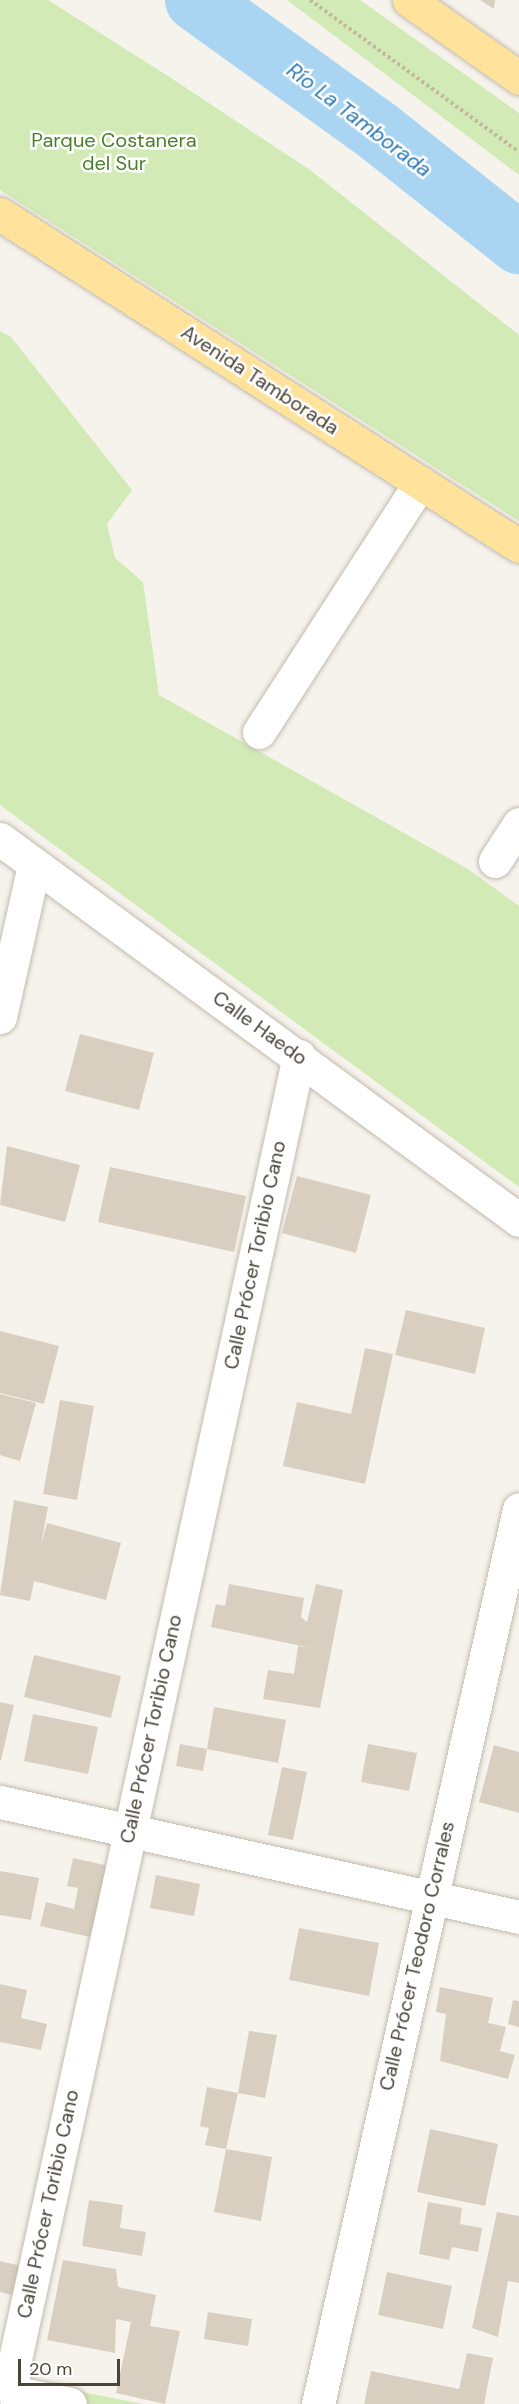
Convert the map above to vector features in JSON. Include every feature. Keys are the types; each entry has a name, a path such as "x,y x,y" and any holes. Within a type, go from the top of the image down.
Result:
{"main road":[{"path":"409,0 519,78"},
{"name":"Avenida Tamborada","path":"0,214 519,546"}],"street":[{"path":"260,732 420,483"},
{"path":"495,861 519,824"},
{"name":"Calle Haedo","path":"0,839 299,1056 519,1220"},
{"path":"0,1017 34,865"},
{"name":"Calle Prócer Toribio Cano","path":"16,2398 12,2373 299,1056"},
{"name":"Calle Prócer Teodoro Corrales","path":"318,2404 430,1897 519,1509"},
{"path":"0,1802 519,1917"},
{"path":"16,2398 70,2404"}],"path":[{"path":"310,0 519,152"}],"green space":[{"name":"Parque Costanera del Sur","path":"0,0 48,0 168,76 310,170 519,335 519,521 0,190"},
{"path":"287,0 360,0 519,113 519,175"},
{"path":"0,331 11,337 132,490 107,524 115,558 143,582 159,695 468,869 519,906 519,1187 0,805"},
{"path":"67,2389 143,2404 79,2404"}],"building":[{"path":"480,0 495,0 494,9"},
{"path":"80,1034 154,1053 139,1110 65,1091"},
{"path":"7,1146 80,1165 65,1222 0,1205"},
{"path":"110,1167 246,1196 234,1252 98,1222"},
{"path":"297,1176 371,1195 356,1253 282,1233"},
{"path":"406,1310 485,1328 475,1374 395,1355"},
{"path":"0,1331 59,1346 44,1404 0,1393"},
{"path":"365,1348 393,1354 365,1484 283,1466 297,1402 351,1414"},
{"path":"0,1394 36,1403 20,1461 0,1455"},
{"path":"60,1400 94,1406 77,1500 43,1494"},
{"path":"14,1500 48,1507 41,1545 47,1523 121,1543 106,1600 34,1581 30,1601 0,1595"},
{"path":"229,1584 304,1598 301,1617 307,1622 316,1584 343,1590 320,1708 263,1699 268,1670 294,1674 298,1646 311,1648 211,1627 216,1604 225,1606"},
{"path":"34,1655 121,1676 111,1718 24,1697"},
{"path":"0,1702 14,1705 1,1760 0,1760"},
{"path":"214,1707 286,1720 278,1763 207,1749"},
{"path":"33,1714 98,1727 88,1774 24,1761"},
{"path":"180,1744 207,1749 203,1771 176,1766"},
{"path":"368,1744 417,1753 409,1791 361,1782"},
{"path":"494,1745 519,1752 519,1813 479,1802"},
{"path":"282,1767 307,1772 293,1840 268,1835"},
{"path":"73,1858 109,1866 90,1937 40,1926 46,1902 74,1909 78,1888 67,1886"},
{"path":"0,1871 39,1878 31,1920 0,1915"},
{"path":"156,1875 200,1884 194,1916 150,1908"},
{"path":"299,1928 379,1943 369,1996 289,1980"},
{"path":"0,1984 27,1990 21,2018 47,2024 41,2050 0,2042"},
{"path":"440,1987 493,1998 488,2023 506,2027 500,2051 515,2055 508,2079 440,2061 446,2014 436,2012"},
{"path":"513,2000 519,2001 519,2027 508,2024"},
{"path":"249,2031 277,2035 265,2098 238,2093"},
{"path":"207,2087 238,2093 226,2149 205,2145 209,2128 200,2126"},
{"path":"430,2129 498,2144 485,2206 417,2192"},
{"path":"226,2149 272,2157 261,2221 214,2212"},
{"path":"89,2200 123,2205 120,2228 146,2232 142,2256 82,2246"},
{"path":"428,2202 462,2208 460,2224 482,2228 478,2252 452,2247 449,2260 419,2254"},
{"path":"497,2212 519,2216 519,2283 508,2281 498,2337 472,2328"},
{"path":"63,2260 116,2269 118,2287 156,2295 150,2326 180,2331 165,2404 116,2393 131,2322 116,2319 115,2353 47,2340"},
{"path":"0,2261 25,2267 18,2297 0,2292"},
{"path":"387,2272 452,2286 443,2329 378,2315"},
{"path":"208,2312 252,2319 248,2346 204,2339"},
{"path":"467,2353 493,2358 484,2404 364,2404 371,2371 459,2389"}],"waterway":[{"name":"Río La Tamborada","path":"196,0 379,132 519,243"}]}
